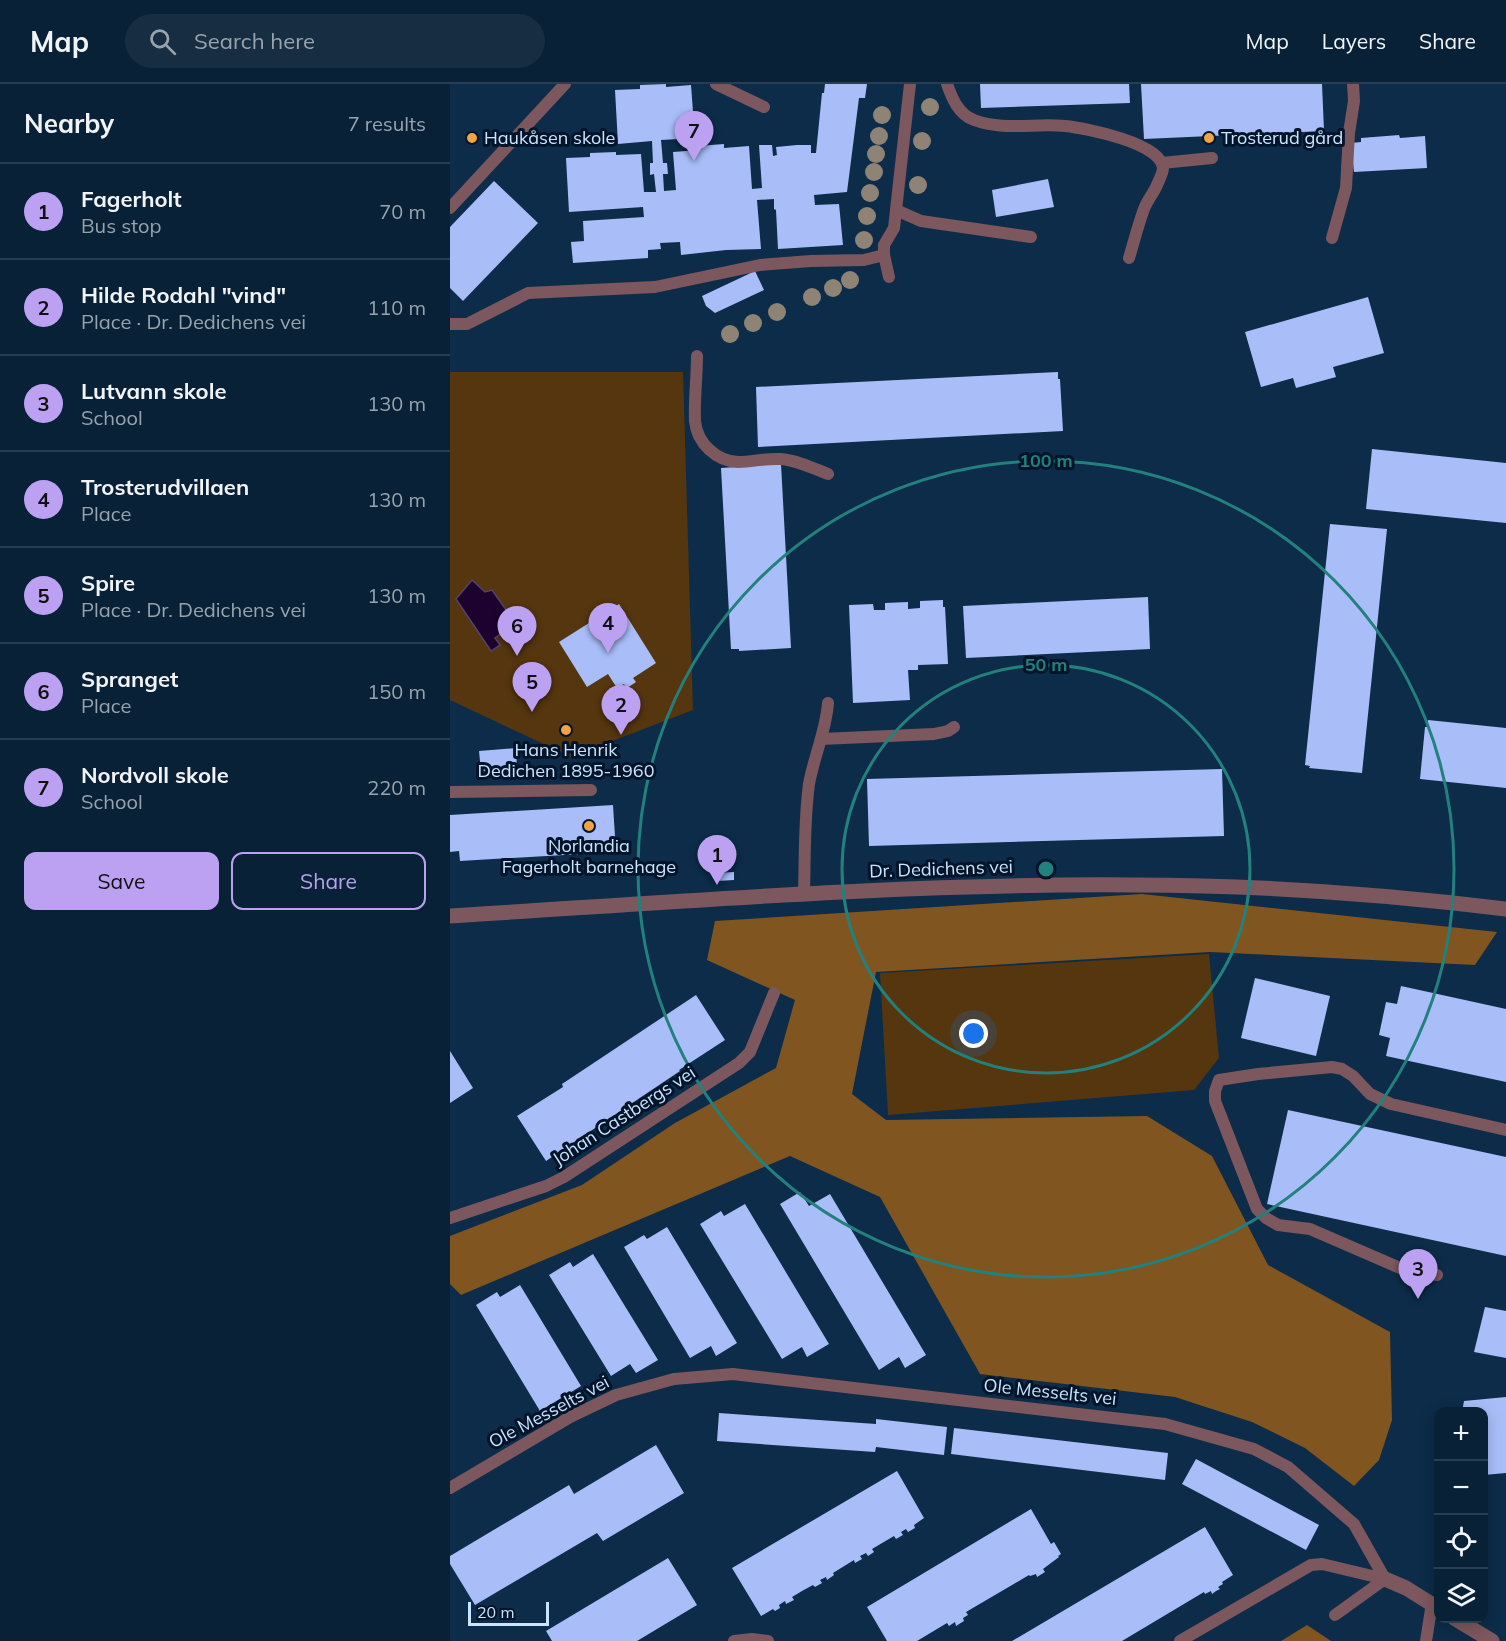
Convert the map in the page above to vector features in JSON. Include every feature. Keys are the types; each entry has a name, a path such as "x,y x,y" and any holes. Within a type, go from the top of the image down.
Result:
{"street":[{"name":"Dr. Dedichens vei","path":"450,916 804,894 998,886 1136,885 1361,896 1506,909"},
{"path":"1385,1579 1406,1588 1434,1605"},
{"path":"1463,1623 1492,1641"}],"lane":[{"path":"450,208 565,84"},
{"path":"716,84 764,107"},
{"path":"889,278 884,245 894,228 910,84"},
{"path":"947,84 956,106 972,120 1013,127 1067,126 1143,146 1157,157 1162,163 1162,173 1154,193 1144,207 1129,258"},
{"path":"1332,238 1346,188 1349,133 1354,101 1353,84"},
{"path":"1162,163 1212,158"},
{"path":"896,210 921,221 1031,237"},
{"path":"450,324 467,324 528,293 655,287 760,266 811,261 864,260 884,255"},
{"path":"697,356 695,422 699,438 708,449 724,459 737,462 780,459 828,474"},
{"path":"804,894 805,822 810,782 826,723 828,703"},
{"path":"821,739 934,734 954,727"},
{"path":"450,792 591,790"},
{"name":"Johan Castbergs vei","path":"450,1218 564,1178 739,1063 750,1052 774,993"},
{"path":"1437,1275 1407,1270 1310,1229 1278,1225 1266,1218 1257,1209 1215,1101 1215,1091 1219,1080 1332,1066 1347,1072 1370,1094 1391,1104 1506,1130"},
{"name":"Ole Messelts vei","path":"450,1488 570,1417 616,1395 674,1379 733,1374 1165,1424 1254,1449 1288,1467 1354,1524 1385,1579"},
{"path":"1180,1641 1311,1565 1322,1564 1385,1579"},
{"path":"1335,1615 1385,1579"},
{"path":"1426,1641 1434,1610"},
{"path":"734,1641 752,1639 768,1641"}],"shaded area":[{"path":"450,372 683,372 693,710 571,757 450,700"},
{"path":"472,580 485,592 492,590 521,631 512,638 506,630 495,638 500,645 491,651 456,599"},
{"path":"1142,894 1497,932 1475,965 1210,952 876,972 852,1094 886,1120 1147,1116 1212,1156 1268,1265 1390,1332 1392,1420 1379,1460 1354,1486 1305,1448 1252,1422 1175,1397 980,1374 880,1197 790,1156 461,1295 450,1284 450,1236 582,1185 675,1123 776,1068 795,1000 707,960 715,921"},
{"path":"1209,954 1219,1058 1194,1090 888,1115 880,973"},
{"path":"1307,1625 1331,1641 1281,1641"}],"building":[{"path":"666,84 666,87 691,85 695,138 661,140 663,163 667,163 668,174 663,174 664,191 676,190 673,152 699,150 698,146 724,144 724,148 749,146 752,189 762,188 759,145 772,145 773,156 777,155 776,147 797,145 811,145 811,153 816,153 822,93 824,93 825,84 867,84 865,98 859,98 847,192 814,195 815,205 839,204 843,245 778,249 774,199 757,200 761,249 681,255 680,242 660,243 661,249 648,250 648,258 573,263 571,242 584,241 583,221 644,217 643,207 569,212 566,158 590,157 590,153 641,154 644,192 656,192 654,174 650,175 650,163 653,163 652,141 618,144 615,90 640,89 640,85"},
{"path":"980,84 1129,84 1130,103 981,108"},
{"path":"1141,84 1322,84 1324,131 1144,139"},
{"path":"1399,135 1400,138 1425,136 1427,168 1354,172 1351,143 1361,142 1361,138"},
{"path":"1048,179 1054,207 996,217 992,190"},
{"path":"494,181 538,223 463,301 450,288 450,227"},
{"path":"755,271 764,290 715,313 706,306 702,296"},
{"path":"1368,297 1384,353 1333,367 1336,377 1296,388 1293,378 1261,387 1245,332"},
{"path":"1058,372 1063,431 758,447 756,387"},
{"path":"1372,449 1506,463 1506,523 1366,509"},
{"path":"781,464 791,648 739,651 739,649 731,649 721,468"},
{"path":"1330,524 1387,529 1362,773 1309,768 1310,766 1305,765"},
{"path":"1148,597 1150,649 966,658 963,606"},
{"path":"943,600 948,664 918,665 918,670 908,670 910,700 853,703 849,605 873,604 874,610 885,610 885,603 908,602 908,609 920,608 920,601"},
{"path":"619,604 656,663 633,678 636,682 627,688 624,684 617,688 608,674 587,687 559,642"},
{"path":"1428,720 1506,728 1506,788 1420,779 1425,727 1427,727"},
{"path":"516,748 517,769 481,771 479,751"},
{"path":"1222,769 1224,836 869,846 867,779"},
{"path":"613,805 616,852 460,861 459,851 450,852 450,815"},
{"path":"734,872 734,880 717,881 716,873"},
{"path":"1255,978 1330,996 1316,1056 1241,1038"},
{"path":"1401,986 1506,1009 1506,1082 1386,1056 1390,1038 1379,1035 1386,1002 1397,1004"},
{"path":"696,995 725,1040 546,1161 517,1116"},
{"path":"450,1051 473,1088 450,1103"},
{"path":"1288,1110 1506,1157 1506,1256 1267,1204"},
{"path":"800,1192 809,1206 830,1194 926,1355 905,1368 899,1357 879,1370 780,1204"},
{"path":"745,1204 829,1344 807,1357 802,1347 782,1359 700,1224 721,1211 724,1216"},
{"path":"667,1227 737,1343 716,1356 711,1346 690,1358 624,1247 644,1235 647,1239"},
{"path":"593,1254 658,1360 636,1373 630,1364 611,1376 549,1275 570,1262 573,1267"},
{"path":"520,1285 581,1386 540,1411 476,1305 497,1292 500,1297"},
{"path":"1485,1307 1506,1311 1506,1358 1474,1352"},
{"path":"1506,1397 1506,1473 1488,1475 1488,1407 1463,1407 1464,1401"},
{"path":"719,1413 876,1424 876,1419 947,1427 944,1455 876,1447 875,1452 717,1441"},
{"path":"954,1428 1168,1453 1165,1480 951,1454"},
{"path":"656,1445 684,1493 603,1541 597,1533 475,1605 450,1564 450,1556 569,1485 574,1494"},
{"path":"1196,1459 1319,1525 1306,1550 1182,1484"},
{"path":"897,1471 924,1518 914,1525 915,1528 908,1532 906,1529 901,1532 903,1535 896,1539 894,1536 872,1549 874,1552 868,1556 866,1553 860,1556 862,1559 855,1563 854,1560 833,1573 834,1575 827,1580 826,1577 820,1580 822,1583 815,1587 813,1585 792,1597 794,1600 786,1604 785,1601 779,1605 780,1608 761,1616 732,1568"},
{"path":"1031,1509 1051,1544 1054,1542 1061,1554 1043,1569 1045,1572 1037,1577 1036,1574 1029,1575 966,1612 968,1615 963,1618 964,1621 956,1626 955,1622 949,1626 947,1623 917,1641 887,1641 867,1607"},
{"path":"1205,1527 1233,1575 1222,1582 1223,1584 1218,1587 1220,1589 1212,1594 1211,1591 1205,1594 1204,1592 1122,1641 1012,1641"},
{"path":"668,1558 697,1605 637,1641 552,1641 546,1631"}],"place":[{"name":"Haukåsen skole","path":"472,138"},
{"name":"Trosterud gård","path":"1209,138"},
{"name":"Nordvoll skole","path":"694,161"},
{"name":"Trosterudvillaen","path":"608,653"},
{"name":"Spranget","path":"517,656"},
{"name":"Spire","path":"532,712"},
{"name":"Hans Henrik Dedichen 1895-1960","path":"566,730"},
{"name":"Hilde Rodahl \"vind\"","path":"621,735"},
{"name":"Norlandia Fagerholt barnehage","path":"589,826"},
{"name":"Fagerholt","path":"717,885"},
{"name":"Lutvann skole","path":"1418,1299"}]}
